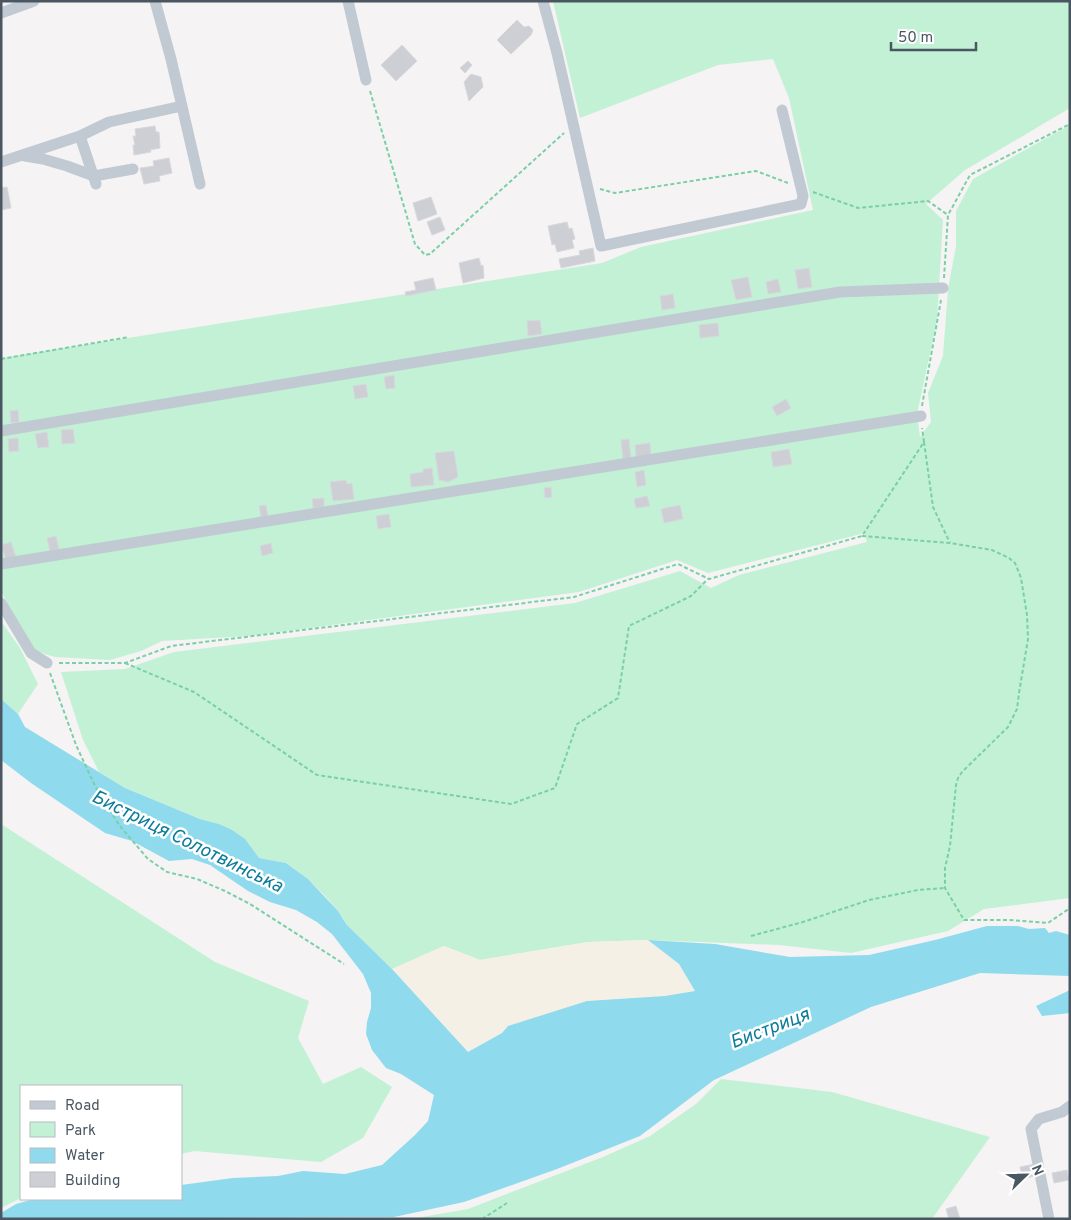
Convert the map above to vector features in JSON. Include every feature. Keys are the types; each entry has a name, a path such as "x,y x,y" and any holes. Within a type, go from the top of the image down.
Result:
{"street":[{"path":"1,13 34,1"},
{"path":"155,1 171,59 200,184"},
{"path":"348,1 366,80"},
{"path":"543,1 557,53 601,246 797,207 803,201 801,188 782,110"},
{"path":"1,162 80,136 109,122 182,106"},
{"path":"80,136 95,180"},
{"path":"20,156 51,161 95,180 133,169"},
{"path":"1,431 840,292 943,288"},
{"path":"1,564 921,416"},
{"path":"1,603 31,653 47,663"},
{"path":"1049,1219 1030,1130 1039,1119 1062,1112 1070,1106"}],"path":[{"path":"366,80 415,244 425,255 430,254 573,125"},
{"path":"950,543 933,507 921,416 943,288 948,216 970,175 1070,124"},
{"path":"587,185 615,193 756,171 858,208 928,201 948,216"},
{"path":"1,359 129,337"},
{"path":"862,536 924,442"},
{"path":"125,663 194,692 317,775 510,804 555,788 577,724 618,698 629,626 690,596 709,579 862,536 950,543 992,550 1009,558 1018,570 1025,595 1028,639 1018,693 1018,709 1014,718 958,778 950,846 945,868 945,888 964,920 1009,920 1048,923 1070,908"},
{"path":"344,964 250,904 197,879 167,872 148,859 119,825 95,786 76,744 47,663 125,663 171,646 574,597 678,564 709,579"},
{"path":"751,936 803,922 869,900 918,890 945,888"},
{"path":"482,1219 507,1203"}],"green space":[{"path":"553,1 1070,1 1070,108 965,170 926,204 943,220 937,321 917,414 920,437 931,422 928,393 943,356 948,289 956,246 956,211 973,179 1070,125 1070,898 984,909 948,931 851,953 779,945 648,940 588,942 480,960 444,946 392,969 346,924 338,911 308,879 286,863 259,858 252,850 219,824 200,819 125,788 99,772 83,740 61,672 125,669 174,652 575,603 680,571 711,588 739,575 867,542 864,531 861,534 708,573 677,560 579,592 248,636 162,641 141,651 110,660 55,657 35,651 23,634 1,591 1,358 602,263 641,247 813,210 789,98 773,59 718,65 580,118"},
{"path":"1,621 20,648 38,684 18,714 1,699"},
{"path":"1,824 215,962 309,1001 298,1038 323,1084 361,1067 392,1087 363,1138 321,1162 194,1151 182,1154 182,1085 20,1085 20,1198 1,1208"},
{"path":"721,1079 832,1092 990,1137 932,1219 411,1219 468,1209 603,1157 650,1136 696,1104"}],"sand":[{"path":"648,940 679,964 695,991 508,1026 502,1033 468,1052 392,969 444,946 480,960 588,942"}],"water":[{"path":"1,699 18,714 25,727 125,788 232,830 245,839 259,858 286,863 308,879 338,911 346,924 392,969 468,1052 502,1033 508,1026 587,1001 665,996 695,991 679,964 648,940 715,944 790,957 869,955 987,926 1018,926 1029,929 1045,928 1049,933 1056,931 1070,935 1070,976 980,973 871,1007 714,1080 640,1136 557,1169 464,1202 394,1217 1,1219 1,1213 16,1204 30,1200 182,1200 182,1185 233,1178 278,1176 303,1171 345,1174 382,1165 428,1121 434,1095 401,1074 386,1068 372,1050 366,1034 371,1008 371,993 363,974 332,934 317,922 296,910 270,902 248,891 210,865 192,859 169,861 132,841 105,833 31,783 1,760"},
{"path":"1070,990 1070,1013 1042,1016 1036,1006"}],"building":[{"path":"517,20 524,27 529,26 533,30 531,35 511,54 497,40"},
{"path":"402,45 417,61 396,81 381,65"},
{"path":"468,61 472,65 465,73 460,68"},
{"path":"471,74 481,77 483,87 469,101 464,82"},
{"path":"155,126 156,132 159,132 160,148 150,150 151,152 134,155 133,145 135,145 133,136 136,136 135,129"},
{"path":"169,158 172,173 159,176 160,181 144,184 140,168 154,166 153,161"},
{"path":"7,187 11,208 1,210 1,188"},
{"path":"431,197 437,214 418,221 413,203"},
{"path":"440,217 445,230 432,235 427,222"},
{"path":"567,222 569,229 572,228 575,239 572,240 574,248 557,252 555,244 552,245 548,226"},
{"path":"593,248 595,261 561,268 559,259 580,255 579,251"},
{"path":"479,258 481,266 483,265 484,278 463,283 459,263"},
{"path":"809,268 812,287 798,289 795,270"},
{"path":"748,277 752,297 736,300 731,280"},
{"path":"433,278 436,290 406,296 405,292 416,290 414,282"},
{"path":"778,279 781,292 768,294 766,282"},
{"path":"673,294 675,308 662,310 660,296"},
{"path":"540,320 542,334 528,336 527,321"},
{"path":"718,323 719,336 700,338 699,325"},
{"path":"394,375 395,388 386,389 384,377"},
{"path":"366,384 368,397 355,399 353,386"},
{"path":"786,399 791,408 777,416 772,407"},
{"path":"18,410 19,422 11,423 10,411"},
{"path":"73,429 75,443 62,444 61,430"},
{"path":"47,432 49,447 38,448 35,434"},
{"path":"18,438 19,451 9,452 8,439"},
{"path":"629,439 631,458 623,459 621,440"},
{"path":"650,443 651,455 636,457 635,445"},
{"path":"789,449 792,464 773,467 771,452"},
{"path":"454,451 458,477 448,482 439,480 435,453"},
{"path":"432,468 434,485 411,487 410,474"},
{"path":"644,470 646,485 637,487 635,472"},
{"path":"346,480 347,484 352,483 354,499 333,501 330,482"},
{"path":"551,487 552,497 545,498 544,488"},
{"path":"647,496 650,506 636,508 634,499"},
{"path":"324,498 324,507 313,508 312,499"},
{"path":"266,505 268,516 261,517 259,506"},
{"path":"680,505 683,519 664,523 661,509"},
{"path":"389,514 391,527 378,529 376,516"},
{"path":"56,536 59,549 50,551 47,538"},
{"path":"11,542 16,557 6,560 1,545"},
{"path":"271,543 273,553 262,556 260,546"},
{"path":"1035,1164 1038,1175 1023,1179 1020,1167"},
{"path":"1067,1170 1069,1180 1054,1183 1052,1173"},
{"path":"956,1206 960,1219 949,1219 946,1209"}],"water label":[{"name":"Бистриця Солотвинська","path":"187,842"},
{"name":"Бистриця","path":"770,1029"}]}
